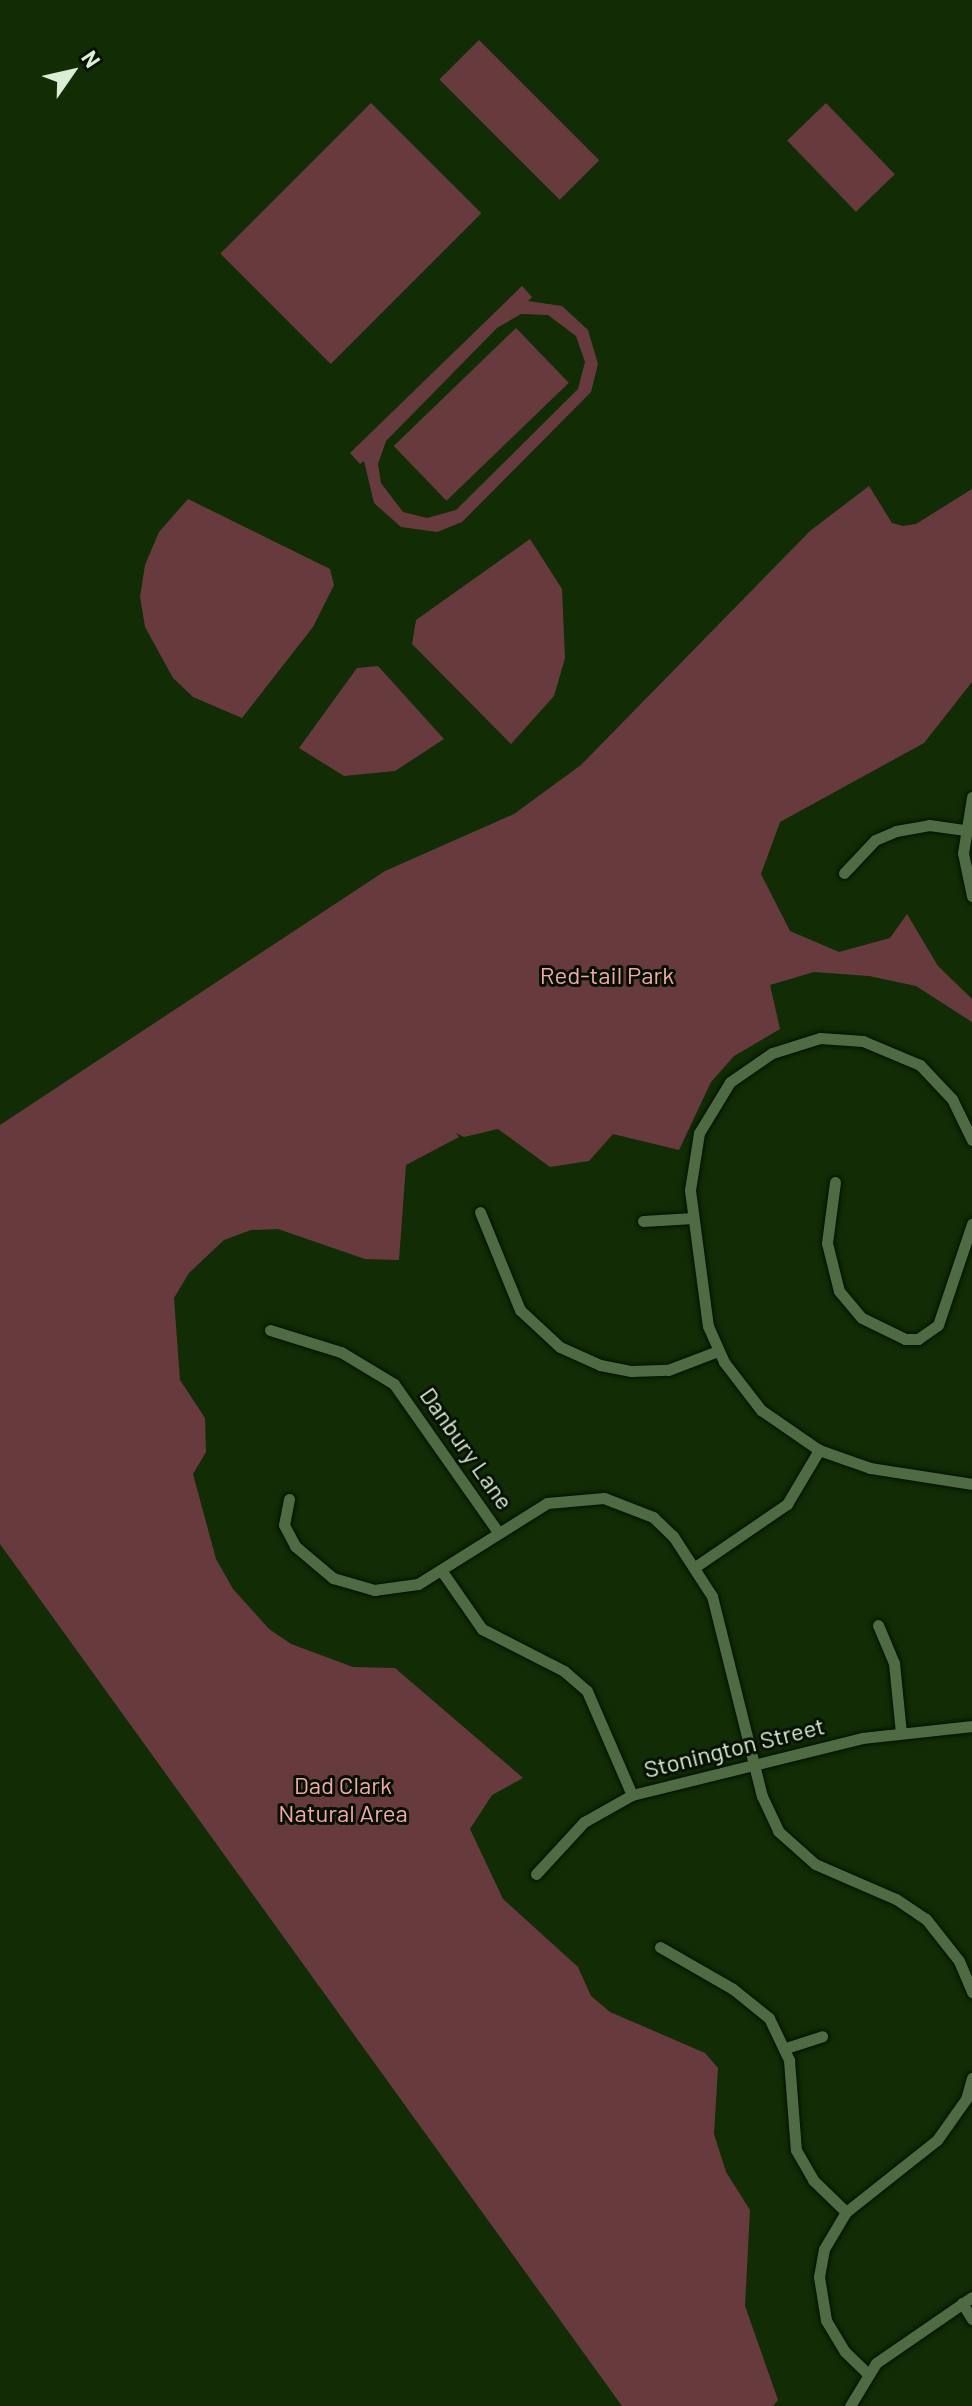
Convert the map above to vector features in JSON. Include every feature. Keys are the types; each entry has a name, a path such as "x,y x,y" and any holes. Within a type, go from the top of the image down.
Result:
{"street":[{"path":"972,797 964,830 972,896"},
{"path":"844,873 875,840 896,831 929,825 964,830"},
{"path":"972,1140 942,1087 907,1057 863,1041 803,1041 748,1066 712,1107 690,1168 701,1298 718,1351 761,1410 819,1450 894,1475 972,1484"},
{"path":"835,1182 827,1243 839,1291 862,1318 905,1339 930,1334 938,1325 972,1224"},
{"path":"480,1212 520,1310 560,1347 600,1365 631,1371 668,1370 718,1351"},
{"path":"643,1221 693,1218"},
{"name":"Danbury Lane","path":"270,1330 352,1357 394,1384 498,1532"},
{"path":"695,1567 787,1504 819,1450"},
{"path":"289,1499 283,1518 287,1533 333,1578 354,1586 394,1590 441,1570 547,1503 604,1498 653,1517 695,1567 722,1622 769,1816 789,1845 815,1864 916,1911 959,1961 972,1992"},
{"path":"441,1570 482,1629 564,1671 587,1691 632,1795"},
{"path":"878,1625 894,1663 901,1733"},
{"name":"Stonington Street","path":"536,1874 584,1822 632,1795 755,1763 901,1733 972,1726"},
{"path":"660,1947 753,2002 786,2048 796,2150 813,2180 846,2212"},
{"path":"786,2048 822,2036"},
{"path":"867,2373 834,2337 821,2298 824,2249 846,2212 937,2140 966,2099 972,2078"},
{"path":"850,2406 867,2373 892,2349 967,2300 972,2319"}],"green space":[{"path":"479,40 599,160 560,200 439,80"},
{"path":"371,103 481,213 331,364 220,254"},
{"path":"826,103 895,174 856,212 787,141"},
{"path":"522,286 532,297 528,301 562,306 588,330 598,364 591,392 462,522 437,532 401,527 374,503 364,461 360,464 350,453","holes":["521,314 548,315 576,336 585,362 578,389 456,510 427,518 403,512 381,483 378,464 386,441 497,328"]},
{"path":"516,328 569,383 447,501 394,446"},
{"name":"Dad Clark Natural Area","path":"869,486 892,523 903,526 916,524 972,489 972,682 924,743 780,822 761,874 790,931 839,952 890,938 907,914 938,966 972,999 972,1022 916,986 869,976 814,972 770,985 780,1029 734,1056 711,1082 679,1150 613,1134 589,1161 550,1167 498,1129 464,1137 456,1133 459,1137 406,1165 399,1260 365,1259 278,1229 251,1230 224,1240 189,1273 174,1298 180,1380 205,1418 206,1452 193,1474 216,1559 233,1589 269,1629 291,1644 353,1667 395,1668 523,1778 492,1795 470,1829 503,1899 578,1967 591,1996 610,2012 705,2053 718,2068 714,2134 726,2172 750,2210 745,2306 778,2400 773,2406 622,2406 0,1544 0,1125 385,871 514,814 581,765 810,531"},
{"path":"188,499 330,569 334,585 313,627 242,718 193,697 173,678 145,627 140,597 145,565 159,532"},
{"path":"530,539 562,589 565,658 554,696 511,744 412,644 416,620"},
{"path":"378,666 444,739 395,771 344,776 299,748 357,668"}],"park label":[{"name":"Red-tail Park","path":"607,975"}]}
